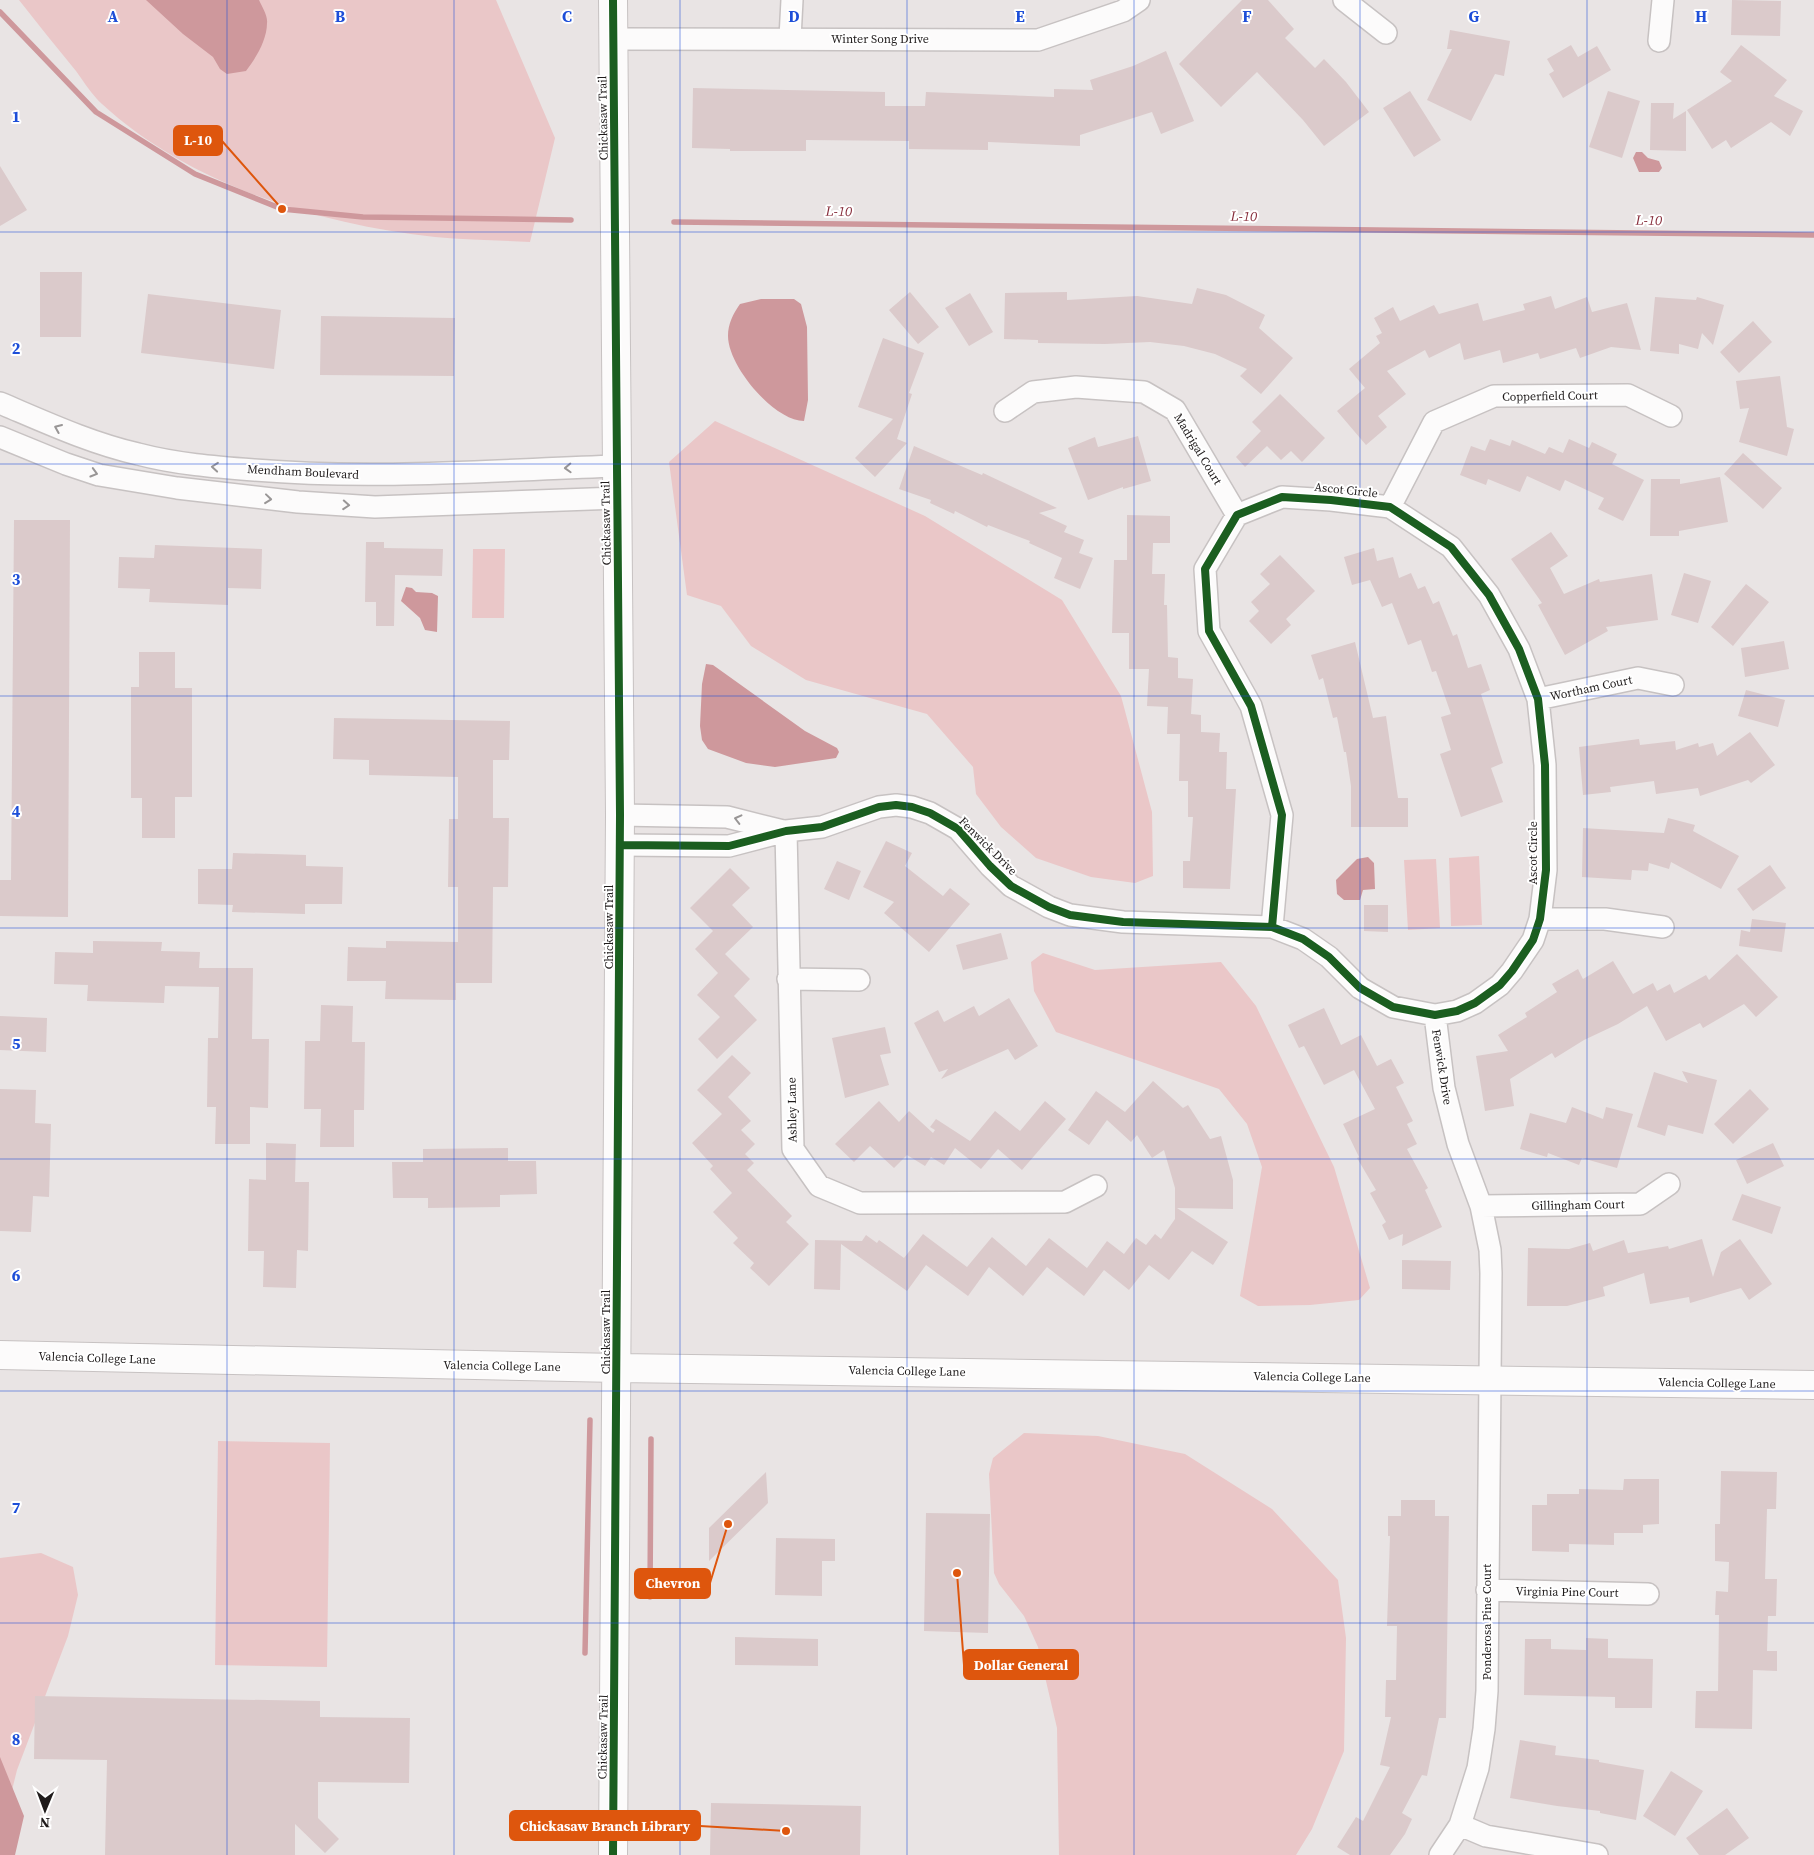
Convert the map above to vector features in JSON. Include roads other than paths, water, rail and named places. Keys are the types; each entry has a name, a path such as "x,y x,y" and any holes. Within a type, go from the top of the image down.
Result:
{"street":[{"name":"Chickasaw Trail","path":"613,0 620,815 618,1368 613,1855"},
{"path":"790,38 792,0"},
{"name":"Winter Song Drive","path":"613,39 1038,40 1123,11 1139,0"},
{"path":"1344,0 1386,34"},
{"path":"1659,41 1663,0"},
{"name":"Madrigal Court","path":"1005,411 1033,392 1076,388 1144,392 1174,410 1237,515"},
{"name":"Copperfield Court","path":"1390,506 1434,422 1494,396 1628,395 1671,416"},
{"name":"Mendham Boulevard","path":"0,403 100,443 138,454 206,466 299,474 373,475 617,466"},
{"path":"0,437 66,464 99,475 177,488 298,502 375,507 618,498"},
{"name":"Ascot Circle","path":"1237,515 1282,497 1390,506 1450,547 1490,595 1519,649 1538,699 1545,764 1546,870 1540,918 1533,940 1523,957 1500,985 1475,1003 1457,1011 1435,1015"},
{"path":"1237,515 1206,569 1209,631 1251,706 1282,815 1272,927"},
{"name":"Wortham Court","path":"1538,699 1638,678 1673,685"},
{"name":"Fenwick Drive","path":"620,845 728,846 786,831 822,827 879,807 896,805 912,807 930,812 958,829 990,866 1011,886 1049,907 1070,915 1124,922 1272,927 1303,939 1329,957 1360,988 1393,1007 1435,1015 1444,1088 1458,1144 1481,1206 1490,1250 1488,1379"},
{"name":"Fenwick Drive","path":"620,815 727,816 786,831"},
{"name":"Ashley Lane","path":"786,831 793,1149 819,1186 860,1203 1065,1202 1096,1186"},
{"path":"1540,918 1606,919 1663,927"},
{"path":"788,979 859,980"},
{"name":"Gillingham Court","path":"1481,1206 1640,1204 1669,1184"},
{"name":"Valencia College Lane","path":"0,1355 618,1368 1814,1385"},
{"name":"Ponderosa Pine Court","path":"1440,1855 1460,1825 1478,1768 1484,1729 1488,1379"},
{"name":"Virginia Pine Court","path":"1487,1590 1648,1594"},
{"path":"1460,1825 1486,1836 1597,1855"}],"waterway":[{"name":"L-10","path":"0,12 96,112 195,174 282,209 363,217 571,220"},
{"name":"L-10","path":"674,222 1814,235"},
{"path":"585,1653 590,1420"},
{"path":"650,1597 651,1439"}],"place":[{"name":"L-10","path":"282,209"},
{"name":"Chevron","path":"728,1524"},
{"name":"Dollar General","path":"957,1573"},
{"name":"Chickasaw Branch Library","path":"786,1831"}]}
